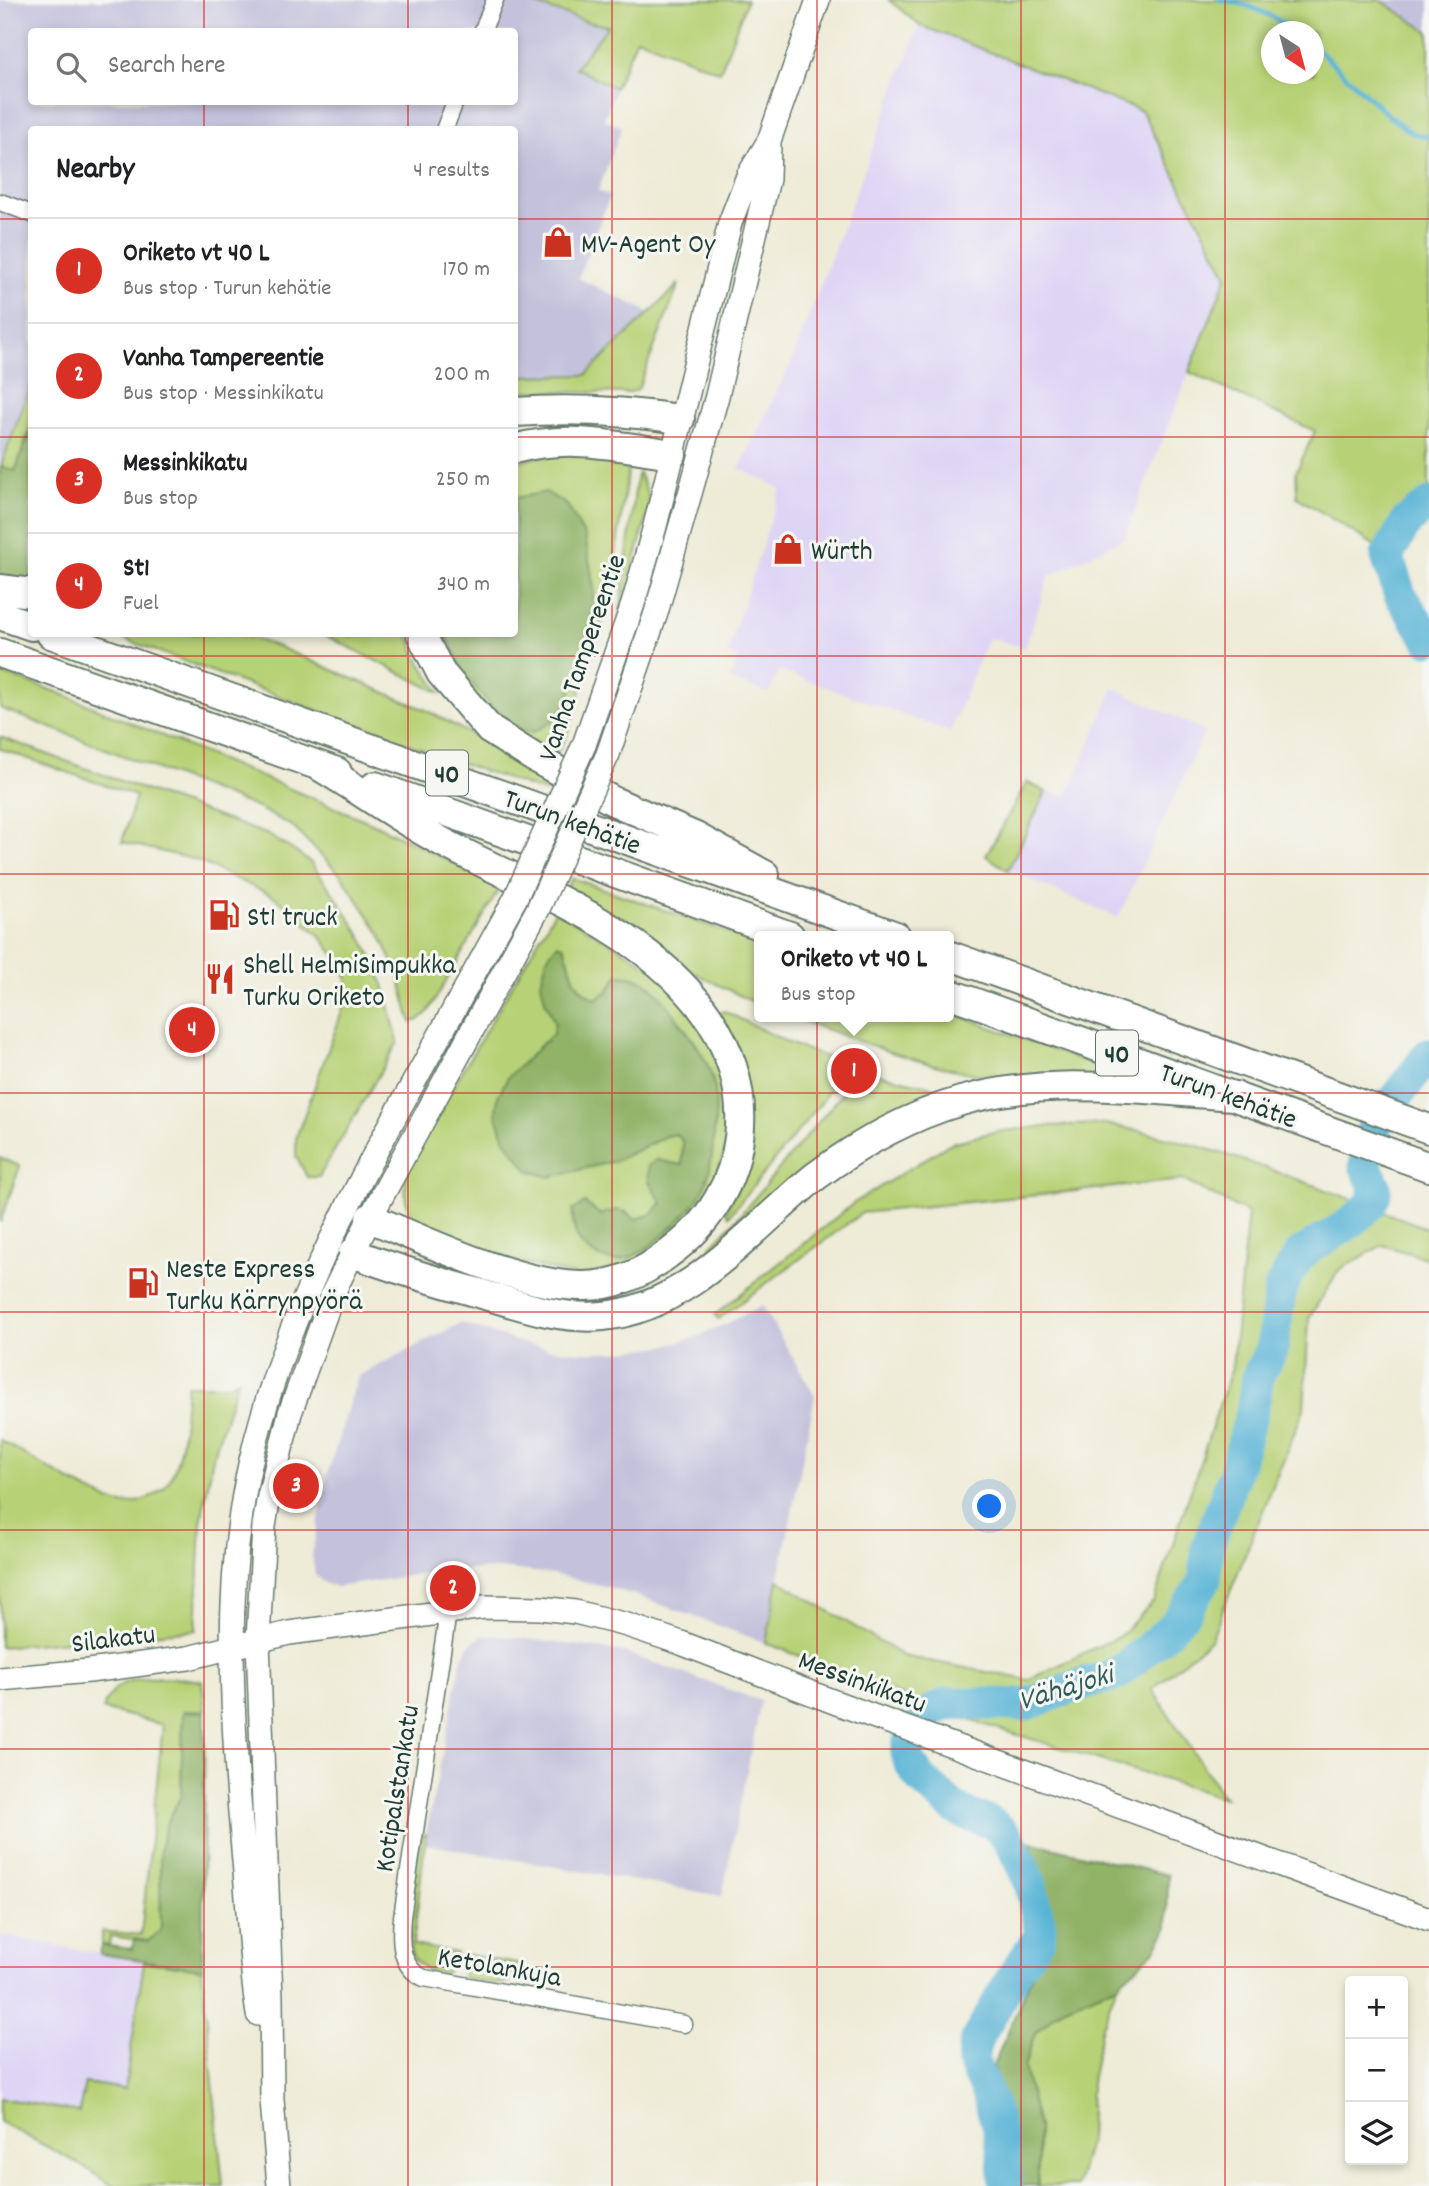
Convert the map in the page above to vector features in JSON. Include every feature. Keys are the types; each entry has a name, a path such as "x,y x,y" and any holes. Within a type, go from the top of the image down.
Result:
{"highway":[{"path":"518,412 642,413 680,419"},
{"path":"518,448 550,441 573,441 599,442 672,454"},
{"path":"0,589 28,592"},
{"path":"0,615 28,625"},
{"name":"Turun kehätie","path":"59,637 882,931"},
{"path":"423,637 441,673 490,730 613,801 696,837 842,917"},
{"name":"Turun kehätie","path":"0,653 776,931"},
{"path":"320,766 448,845 572,905 667,969 696,1001 719,1034 734,1069 742,1105 738,1144 729,1180 712,1209 692,1234 674,1250 651,1266 625,1278 597,1285 557,1284 494,1267 370,1218"},
{"name":"Turun kehätie","path":"954,957 1429,1129"},
{"name":"Turun kehätie","path":"954,995 1429,1167"},
{"path":"353,1253 391,1268 549,1313 580,1316 617,1314 658,1300 687,1284 819,1175 859,1147 902,1124 961,1101 1004,1092 1070,1086 1107,1086 1235,1096"}],"main road":[{"name":"Vanha Tampereentie","path":"279,2186 272,2100 255,1989 237,1779 233,1647 237,1536 251,1458 285,1345 314,1272 355,1188 515,900 584,745 633,604 655,526 730,223 748,176 769,141 818,0"},
{"name":"Vanha Tampereentie","path":"272,2100 258,1640 264,1526 277,1459 306,1363 333,1293 370,1218 538,909 608,754 656,613 718,396 768,179 769,141"},
{"path":"672,454 704,441 680,419"},
{"path":"353,1253 336,1227 370,1218"},
{"name":"Messinkikatu","path":"258,1640 289,1633 448,1612 512,1607 564,1611 603,1618 681,1643 837,1703 1429,1919"},
{"name":"Silakatu","path":"0,1679 188,1658 258,1640"}],"street":[{"path":"484,28 495,0"},
{"path":"446,126 454,105"},
{"path":"0,202 28,212"},
{"name":"Kotipalstankatu","path":"412,1971 402,1952 402,1917 448,1612"},
{"name":"Ketolankuja","path":"412,1971 424,1978 684,2024"}],"shaded area":[{"path":"0,0 747,0 720,72 636,38 604,119 622,127 598,191 610,196 578,278 651,313 586,375 518,376 518,126 28,126 28,393 0,468"},
{"path":"1380,0 1429,0 1429,32"},
{"path":"919,25 1142,111 1227,276 1124,538 1049,576 1025,648 988,638 950,732 779,670 769,693 730,680 738,658 727,654 781,488 739,469 791,363"},
{"path":"1114,688 1205,731 1118,918 1008,870 1046,792 1067,795"},
{"path":"762,1305 815,1396 766,1643 635,1595 551,1574 510,1569 447,1570 337,1587 324,1583 315,1574 312,1555 328,1472 358,1376 461,1323 549,1349 614,1352 664,1346 696,1337"},
{"path":"493,1635 621,1651 761,1701 722,1896 424,1844 462,1657 473,1641"},
{"path":"0,1935 144,1962 125,2089 80,2112 0,2098"}],"green space":[{"path":"522,0 747,0 720,72 637,38 615,88 575,68 608,26"},
{"path":"889,0 1380,0 1429,32 1429,489 1377,547 1297,497 1296,472 1315,431 1189,372 1227,276 1142,111 919,25"},
{"path":"679,284 638,389 629,393 518,391 518,376 586,375"},
{"path":"28,393 28,433 15,472 1,466"},
{"path":"28,438 28,582 0,575 0,468 1,466 15,471"},
{"path":"573,454 615,457 629,462 609,601 566,737 555,756 523,739 472,698 433,637 448,637 451,645 511,724 525,732 534,732 565,708 581,664 590,628 594,589 585,537 567,505 546,493 518,498 518,462 537,457"},
{"path":"639,473 648,494 649,509 619,619 637,475"},
{"path":"546,492 567,505 585,537 594,589 590,628 581,664 565,708 550,723 534,732 525,732 511,724 493,708 464,675 448,637 518,637 518,497"},
{"path":"119,637 247,637 279,647 426,710 552,778 545,792"},
{"path":"329,637 409,637 418,659 440,693"},
{"path":"0,673 57,692 372,823 501,886 428,1012 419,1020 411,1022 399,976 379,932 342,876 292,826 258,808 0,708"},
{"path":"0,737 268,835 311,863 338,900 364,941 384,985 398,1042 319,1177 307,1177 296,1156 296,1138 347,998 347,977 336,957 320,936 275,897 196,860 122,842 136,796 0,749"},
{"path":"1027,782 1046,792 1008,870 986,856"},
{"path":"572,878 754,941 754,1003 688,970 565,890"},
{"path":"556,910 656,970 707,1025 735,1119 707,1207 630,1266 578,1276 497,1257 419,1224 409,1210 405,1194 411,1159","holes":["569,960 574,978 580,988 590,996 596,999 608,991 618,975 680,1022 697,1045 716,1108 710,1163 675,1226 644,1251 616,1261 594,1210 601,1215 625,1211 636,1219 650,1215 662,1203 658,1194 657,1160 682,1166 683,1142 676,1134 666,1136 615,1161 549,1177 537,1048 553,1035 555,1023 545,1001"]},
{"path":"557,944 564,946 577,984 596,999 608,991 618,975 639,979 655,990 698,1048 715,1088 713,1147 709,1172 701,1194 663,1236 626,1259 607,1260 586,1249 575,1231 573,1210 585,1203 601,1215 611,1211 623,1211 636,1219 650,1215 662,1203 649,1181 648,1166 657,1160 682,1165 683,1142 676,1134 666,1136 615,1161 549,1177 528,1170 505,1140 496,1113 498,1096 508,1077 553,1034 555,1023 545,1001 541,982 547,958"},
{"path":"724,1011 791,1044 844,1064 821,1103 729,1216 726,1212 742,1178 720,1013"},
{"path":"954,1014 1131,1078 1031,1079 991,1076 948,1068 806,1022 954,1022"},
{"path":"862,1070 957,1093 693,1266 742,1213"},
{"path":"1105,1124 1228,1155 1429,1229 1429,1259 1383,1245 1339,1270 1309,1318 1304,1409 1211,1639 1152,1689 1224,1798 956,1716 766,1643 778,1580 903,1656 1028,1680 1120,1636 1154,1601 1232,1367 1248,1213 1183,1180 862,1213 718,1319 715,1315 854,1203 951,1143 994,1132 1047,1126"},
{"path":"0,1158 20,1166 0,1223"},
{"path":"238,1379 213,1457 201,1522 196,1630 0,1647 0,1440 100,1496 124,1504 135,1503 159,1492 173,1474 182,1436 187,1385 230,1385"},
{"path":"172,1677 202,1681 205,1712 183,1711 181,1796 166,1825 160,1849 161,1930 148,1941 110,1936 109,1946 102,1945 102,1931 141,1935 163,1725 103,1709 108,1698 122,1684 140,1679"},
{"path":"183,1711 205,1712 202,1969 100,1954 102,1945 132,1949 134,1939 148,1941 161,1930 160,1849 166,1825 181,1796"},
{"path":"426,1834 413,1945 456,1953 451,1967 444,1974 418,1963 412,1955 410,1945 417,1861 421,1835"},
{"path":"1030,1842 1168,1875 1167,1929 1154,1951 1117,1985 1063,2008 1035,2033 1024,2067 1038,2126 1038,2185 1012,2186 1017,2158 993,2066 1049,1936 1051,1923"},
{"path":"463,1954 518,1964 516,1973 505,1983 497,1984 464,1978 461,1970"},
{"path":"144,1962 202,1969 223,2186 113,2186 78,2163 0,2122 0,2098 79,2112 85,2083 125,2089"},
{"path":"1117,1985 1102,2026 1091,2082 1089,2141 1077,2186 1038,2186 1024,2067 1035,2033 1063,2008"}],"waterway":[{"path":"1220,0 1260,11 1279,21"},
{"path":"1324,55 1389,116 1412,133 1429,137"},
{"name":"Vähäjoki","path":"1429,504 1407,521 1387,556 1400,595 1429,639"},
{"name":"Vähäjoki","path":"1005,2186 999,2130 989,2098 976,2071 974,2050 976,2041 1017,1969 1039,1938 1040,1928 1030,1882 1010,1841 992,1823 963,1813 952,1806 920,1778 907,1753 910,1737 928,1713 949,1703 1024,1705 1087,1682 1116,1675 1167,1632 1183,1614 1205,1580 1207,1548 1236,1469 1252,1411 1258,1375 1272,1349 1281,1286 1300,1254 1352,1222 1371,1204 1375,1186 1365,1165 1369,1138 1376,1124 1429,1054"}],"place":[{"name":"MV-Agent Oy","path":"558,242"},
{"name":"Würth","path":"788,549"},
{"name":"St1 truck","path":"224,915"},
{"name":"Shell HelmiSimpukka Turku Oriketo","path":"220,979"},
{"name":"St1","path":"192,1030"},
{"name":"Oriketo vt 40 L","path":"854,1071"},
{"name":"Neste Express Turku Kärrynpyörä","path":"143,1283"},
{"name":"Messinkikatu","path":"296,1486"},
{"name":"Vanha Tampereentie","path":"453,1588"}]}
